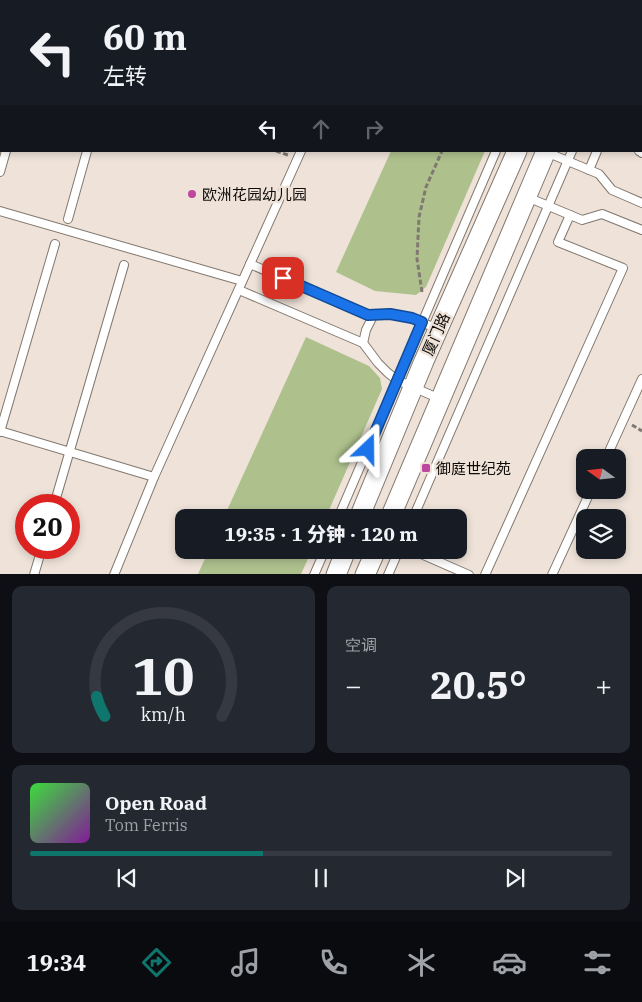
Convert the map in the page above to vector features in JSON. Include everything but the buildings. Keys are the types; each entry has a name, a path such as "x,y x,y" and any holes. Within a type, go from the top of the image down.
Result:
{"street":[{"name":"厦门路","path":"362,509 405,384 430,326 517,152"},
{"name":"厦门路","path":"394,509 546,152"},
{"path":"336,574 342,559"},
{"path":"365,574 372,559"}],"lane":[{"path":"0,172 6,152"},
{"path":"68,219 87,152"},
{"path":"114,574 154,477 301,152"},
{"path":"430,326 426,314 496,152"},
{"path":"546,152 599,174 612,190 642,203"},
{"path":"417,509 572,152"},
{"path":"589,170 597,152"},
{"path":"527,197 582,220 602,214 642,230"},
{"path":"0,211 242,282"},
{"path":"485,574 623,268 558,242 570,215"},
{"path":"55,244 0,431 154,477"},
{"path":"250,264 364,313 373,316 390,314 412,318 430,326"},
{"path":"57,494 124,265"},
{"path":"239,290 363,343 388,374 405,384 440,399"},
{"path":"363,343 366,330 373,316"},
{"path":"610,449 642,379"},
{"path":"342,509 405,384"},
{"path":"552,574 587,499"},
{"path":"34,574 39,559"},
{"path":"314,574 320,559"},
{"path":"388,574 395,559"},
{"path":"433,559 469,574"}],"path":[{"path":"426,314 417,259 419,217 426,187 442,152"}],"green space":[{"path":"391,152 485,152 426,287 416,295 375,291 336,272"},
{"path":"306,337 369,366 380,378 382,389 330,509 228,509"},
{"path":"205,559 308,559 301,574 198,574"}],"place":[{"name":"欧洲花园幼儿园","path":"192,194"},
{"name":"御庭世纪苑","path":"426,468"}],"route":[{"path":"283,278 368,315 390,314 422,322 368,449"}]}
